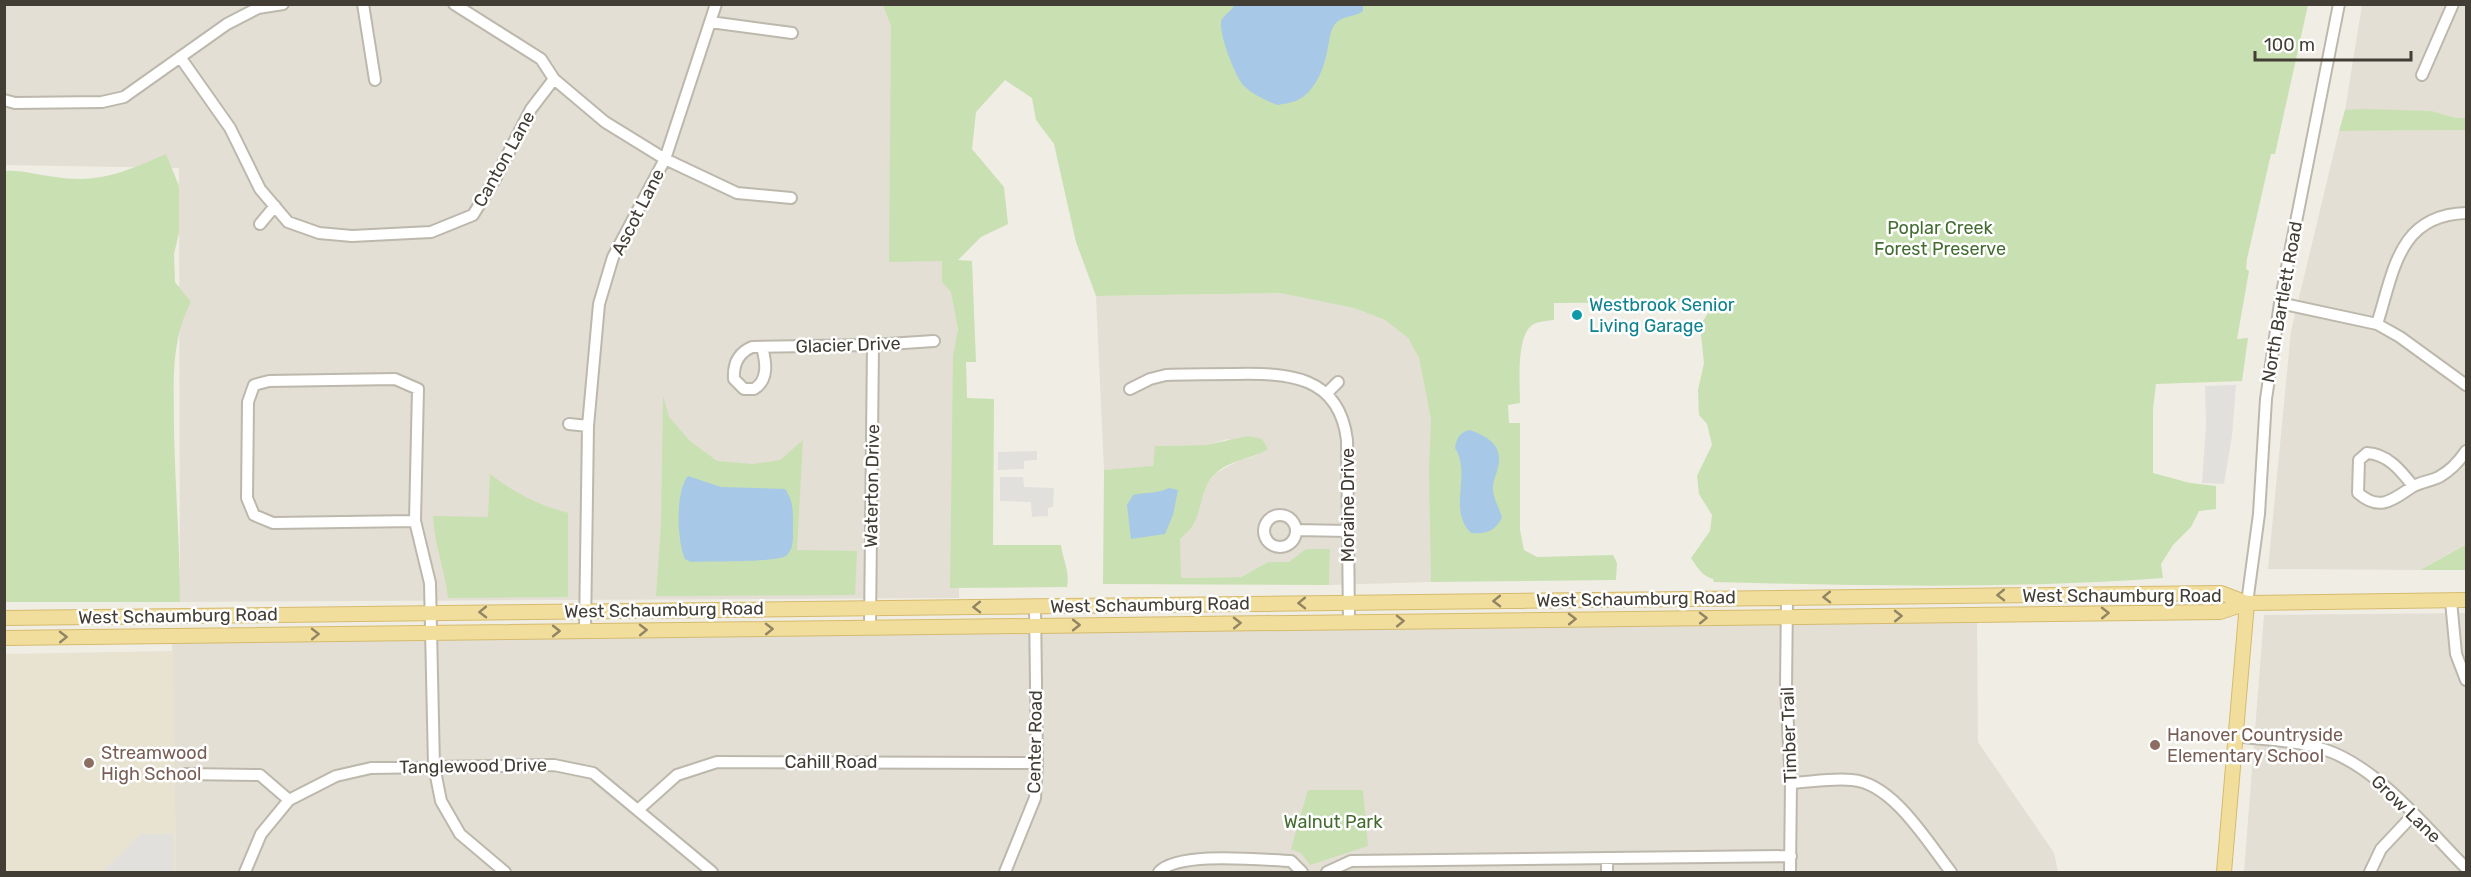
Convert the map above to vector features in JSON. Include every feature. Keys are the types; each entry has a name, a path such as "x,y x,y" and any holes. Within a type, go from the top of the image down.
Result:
{"main road":[{"name":"West Schaumburg Road","path":"4,618 2221,592 2247,603"},
{"path":"2224,873 2247,603 2466,600"},
{"name":"West Schaumburg Road","path":"4,638 2220,612 2247,603"}],"street":[{"path":"4,100 15,103 102,102 124,97 227,24 258,8 283,4"},
{"path":"363,4 375,80"},
{"path":"454,4 541,59 554,79 605,122 665,159 737,193 791,198"},
{"name":"Ascot Lane","path":"585,631 588,426 599,304 613,257 665,159 716,4"},
{"name":"North Bartlett Road","path":"2247,603 2259,514 2266,399 2280,303 2339,4"},
{"path":"2422,75 2453,4"},
{"path":"710,22 792,33"},
{"name":"Canton Lane","path":"180,57 230,128 260,189 288,222 319,233 352,236 431,232 472,214 495,179 531,109 554,79"},
{"path":"260,224 275,206"},
{"path":"2377,324 2401,247 2420,225 2449,213 2466,213"},
{"path":"2280,303 2377,324 2400,337 2466,385"},
{"name":"Glacier Drive","path":"762,347 873,345 934,341"},
{"name":"Waterton Drive","path":"870,627 873,345"},
{"name":"Moraine Drive","path":"1130,389 1150,379 1166,375 1278,373 1319,387 1326,394 1340,412 1346,428 1349,622"},
{"path":"415,521 273,523 254,515 247,498 248,402 254,385 269,381 394,379 418,389 415,521 430,583 434,766 441,801 460,834 505,873"},
{"path":"1326,394 1338,382"},
{"path":"568,424 588,426"},
{"path":"2413,486 2390,461 2378,454 2367,453 2359,460 2358,492 2368,501 2386,502 2402,496 2413,486 2441,476 2466,450"},
{"path":"1296,530 1348,531"},
{"name":"Timber Trail","path":"1787,597 1786,688 1791,783 1790,873"},
{"path":"2451,601 2456,654 2466,680"},
{"name":"Center Road","path":"1005,873 1035,798 1037,763 1035,606"},
{"name":"Grow Lane","path":"2235,736 2301,743 2337,754 2382,784 2466,868"},
{"name":"Cahill Road","path":"639,809 677,775 717,762 1037,763"},
{"name":"Tanglewood Drive","path":"245,873 261,834 290,800 336,776 370,768 554,765 593,772 712,873"},
{"path":"183,774 260,775 290,800"},
{"path":"1791,783 1853,780 1883,791 1908,818 1951,873"},
{"path":"2370,873 2381,849 2413,815"},
{"path":"1327,873 1351,861 1791,856"},
{"path":"1159,873 1164,866 1194,859 1291,861 1302,873"},
{"path":"1607,859 1607,873"},
{"path":"1453,861 1453,873"}],"shaded area":[{"path":"5,5 956,5 959,598 180,602 179,168 5,165"},
{"path":"2362,5 2466,5 2466,118 2456,118 2432,111 2345,110"},
{"path":"2466,130 2466,544 2420,570 2268,569 2291,331 2339,131"},
{"path":"1280,293 1354,308 1385,320 1408,338 1419,358 1431,420 1431,582 1329,585 1330,549 1298,557 1289,562 1268,562 1241,577 1180,578 1180,539 1193,524 1204,488 1216,473 1238,461 1258,455 1228,439 1206,445 1156,446 1153,466 1104,470 1096,296"},
{"path":"2236,385 2232,436 2224,484 2202,483 2206,425 2205,386"},
{"path":"1037,451 1037,460 1024,461 1024,469 998,470 998,452"},
{"path":"1000,477 1023,477 1024,487 1054,488 1053,507 1048,508 1048,516 1032,517 1031,502 1000,501"},
{"path":"2466,613 2466,872 2244,872 2264,615"},
{"path":"1977,621 1978,742 2054,853 2058,872 176,872 172,641"},
{"name":"Streamwood High School","path":"173,651 176,872 5,872 4,654"},
{"path":"141,834 173,834 173,872 103,872"}],"green space":[{"name":"Poplar Creek Forest Preserve","path":"883,5 2308,5 2275,154 2271,154 2247,259 2246,269 2249,271 2237,339 2248,338 2242,381 2156,384 2153,409 2153,473 2190,483 2216,486 2216,509 2199,511 2191,527 2173,545 2161,564 2163,578 1995,585 1714,582 1700,571 1691,558 1710,531 1712,515 1699,494 1697,476 1712,445 1707,424 1699,415 1698,390 1704,363 1700,326 1711,308 1711,302 1554,303 1554,320 1536,323 1526,332 1520,362 1520,403 1508,405 1509,423 1520,423 1520,530 1524,550 1537,557 1613,555 1617,563 1616,580 1431,582 1429,471 1431,420 1419,358 1408,338 1385,320 1354,308 1280,293 1096,296 1076,242 1054,144 1036,120 1032,98 1005,80 976,112 972,149 1004,187 1008,224 981,237 958,260 972,261 976,362 966,362 967,398 994,399 993,545 1061,545 1068,582 1067,587 950,588 953,356 958,329 951,292 942,282 942,261 889,262 891,26"},
{"path":"2345,110 2432,111 2456,118 2466,118 2466,130 2339,131"},
{"path":"166,154 179,186 179,233 174,254 175,282 191,302 179,332 174,380 180,602 5,602 5,171 85,179 125,171"},
{"path":"663,396 669,417 690,441 717,461 753,464 780,460 803,440 797,550 857,551 855,595 656,596 661,525"},
{"path":"1248,436 1262,439 1268,449 1228,465 1211,479 1204,491 1193,525 1180,539 1181,578 1241,577 1268,562 1289,562 1306,549 1330,549 1329,585 1103,584 1104,470 1153,466 1155,446 1206,445"},
{"path":"490,474 527,498 568,513 568,597 448,598 435,537 433,516 488,517"},
{"path":"2465,545 2466,570 2420,570"},
{"name":"Walnut Park","path":"1308,790 1363,790 1368,846 1310,865 1301,853 1291,849"}],"water":[{"path":"1363,4 1363,11 1341,19 1333,26 1322,70 1309,91 1296,101 1277,105 1251,92 1236,74 1221,24 1222,19 1234,5"},
{"path":"1470,430 1493,443 1499,458 1493,491 1502,518 1493,529 1481,533 1471,533 1464,524 1461,513 1460,458 1455,448 1460,436"},
{"path":"688,476 721,487 785,489 790,498 793,513 792,546 787,555 782,558 758,560 691,562 685,559 680,541 679,505"},
{"path":"1169,488 1178,490 1173,515 1165,534 1131,539 1127,505 1133,495"}],"place":[{"name":"Westbrook Senior Living Garage","path":"1577,315"},
{"name":"Hanover Countryside Elementary School","path":"2155,745"},
{"name":"Streamwood High School","path":"89,763"}]}
